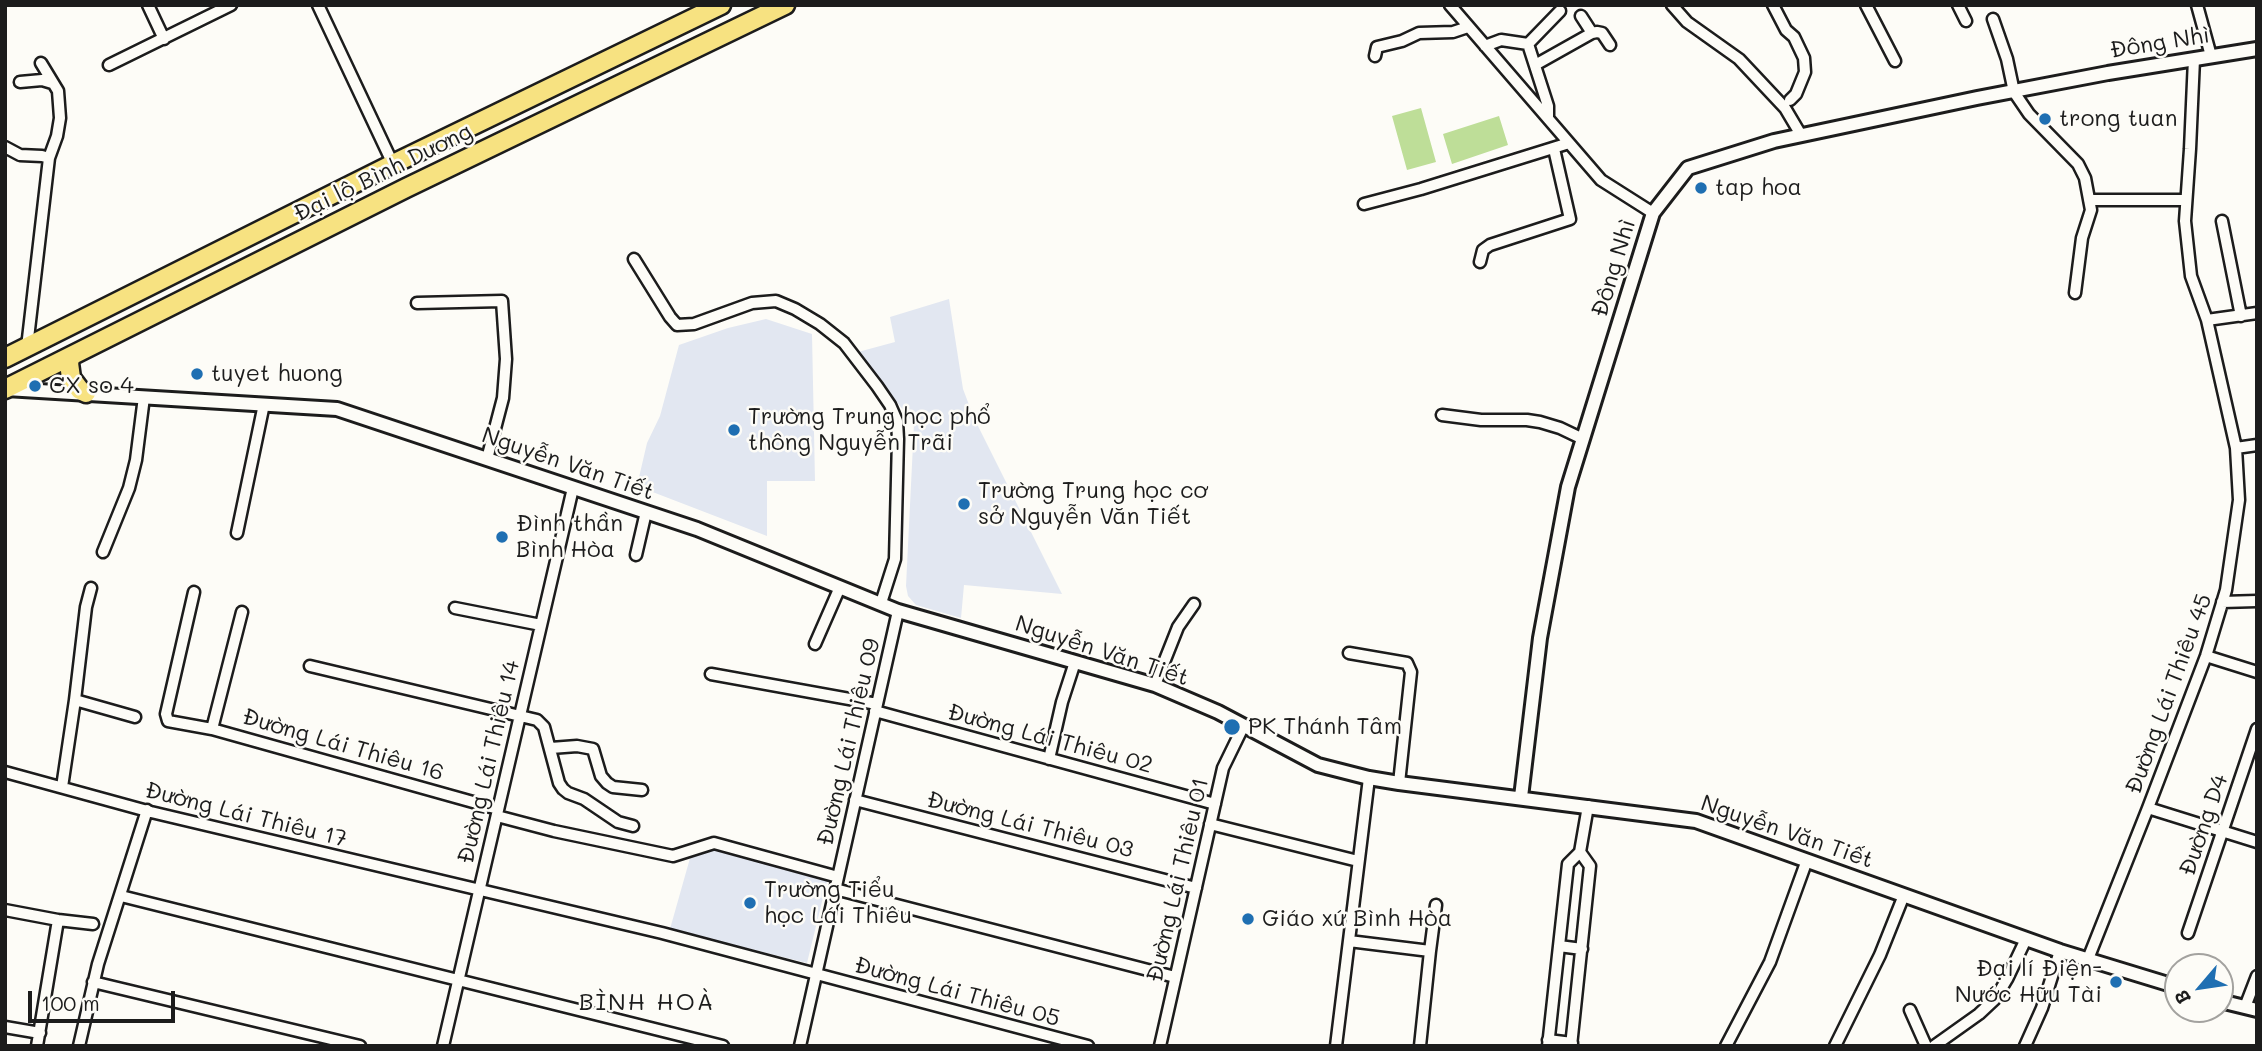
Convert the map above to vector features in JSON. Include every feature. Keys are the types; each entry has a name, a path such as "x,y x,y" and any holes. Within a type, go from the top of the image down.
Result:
{"highway":[{"name":"Đại lộ Bình Dương","path":"5,358 393,164 721,5"},
{"name":"Đại lộ Bình Dương","path":"6,389 406,188 785,5"},
{"path":"576,75 588,100"},
{"path":"71,356 71,378 80,390 86,393"}],"street":[{"path":"148,5 164,39"},
{"path":"109,65 231,5"},
{"path":"318,5 393,164"},
{"path":"1450,5 1601,180 1653,213"},
{"path":"1672,5 1687,22 1739,59 1785,108 1801,135"},
{"path":"1773,5 1804,58 1805,72 1796,94 1790,100"},
{"path":"1866,5 1895,61"},
{"path":"1958,5 1966,21"},
{"path":"2197,5 2211,56"},
{"path":"1528,44 1560,12"},
{"path":"1581,16 1592,33"},
{"path":"1993,19 2007,59 2014,92 2029,114 2078,164 2085,178 2091,210 2082,238 2075,293"},
{"path":"1375,56 1377,47 1402,41 1419,33 1453,32 1468,27"},
{"path":"1535,65 1592,33 1602,33 1610,45"},
{"path":"1486,46 1500,40 1528,44"},
{"path":"1528,44 1548,106 1548,119"},
{"name":"Đông Nhì","path":"1521,797 1540,638 1568,487 1653,213 1688,167 1801,135 2108,73 2257,49"},
{"name":"Đường Lái Thiêu 45","path":"2088,959 2206,656 2227,580 2239,500 2236,448 2207,320 2191,276 2185,221 2194,59"},
{"path":"27,346 49,158 60,118 59,98 41,63"},
{"path":"20,82 42,80 52,83"},
{"path":"1364,204 1569,143"},
{"path":"5,147 20,155 49,158"},
{"path":"1480,262 1483,250 1490,245 1570,219 1554,149"},
{"path":"2089,200 2186,200"},
{"path":"2222,221 2241,316"},
{"path":"634,259 677,325 694,324 752,303 776,301 820,324 844,343 877,386 897,421 898,439 895,559 880,603"},
{"path":"417,303 502,301 506,359 503,398 487,459"},
{"path":"2207,320 2257,313"},
{"name":"Nguyễn Văn Tiết","path":"6,389 337,409 728,540 898,611 1155,685 1218,712 1318,765 1399,783 1696,821 2060,951 2164,983"},
{"path":"103,552 129,488 136,460 144,397"},
{"path":"237,533 264,404"},
{"path":"1442,415 1481,420 1527,420 1560,428 1583,439"},
{"path":"2236,448 2257,445"},
{"name":"Đường Lái Thiêu 14","path":"443,1046 573,488"},
{"path":"636,555 646,512"},
{"path":"815,644 840,587"},
{"path":"62,787 86,607 91,588"},
{"path":"194,592 166,718 169,721 212,729"},
{"path":"2222,603 2257,601"},
{"path":"1155,685 1178,627 1194,604"},
{"path":"455,608 541,625"},
{"name":"Đường Lái Thiêu 09","path":"800,1046 898,611"},
{"name":"Đường Lái Thiêu 16","path":"242,612 212,729 554,831 673,856 714,843 838,877"},
{"path":"1349,653 1407,663 1411,672 1399,783"},
{"path":"2206,656 2257,671"},
{"path":"1049,759 1062,702 1075,662"},
{"path":"310,666 537,720 544,727 559,783 568,793 584,799 618,822 633,826"},
{"name":"Đường Lái Thiêu 02","path":"711,674 876,708 1215,804"},
{"path":"75,700 135,717"},
{"name":"Đường Lái Thiêu 01","path":"1160,1046 1223,768 1243,726"},
{"name":"Đường D4","path":"2188,933 2257,729"},
{"path":"551,748 585,746 593,750 601,776 607,783 613,787 642,790"},
{"name":"Đường Lái Thiêu 17","path":"5,772 147,810 662,933 816,975"},
{"path":"1336,1046 1369,778"},
{"name":"Đường Lái Thiêu 03","path":"855,800 1196,888"},
{"path":"1580,852 1590,866 1572,1044 1548,1043 1568,864 1580,852 1588,806"},
{"path":"2148,808 2257,842"},
{"path":"79,1046 93,982 147,810"},
{"path":"1210,824 1358,861"},
{"path":"1726,1046 1770,962 1807,860"},
{"path":"835,889 1175,977"},
{"path":"1835,1046 1880,955 1904,895"},
{"path":"121,896 723,1046"},
{"path":"1419,1046 1436,905"},
{"path":"5,910 93,924"},
{"path":"37,1046 58,920"},
{"path":"1934,1046 1979,1014 1995,999 2026,939"},
{"path":"1349,941 1430,951"},
{"path":"1559,946 1582,949"},
{"path":"2025,1046 2042,1008 2060,951"},
{"name":"Đường Lái Thiêu 05","path":"816,975 1088,1046"},
{"path":"2251,1008 2257,976"},
{"path":"93,982 360,1046"},
{"path":"1910,1010 1926,1046"},
{"path":"5,1027 40,1033"}],"shaded area":[{"name":"Trường Trung học cơ sở Nguyễn Văn Tiết","path":"949,299 963,389 974,418 1062,594 964,585 961,618 916,605 908,596 906,586 914,424 858,352 895,342 890,317"},
{"name":"Trường Trung học phổ thông Nguyễn Trãi","path":"766,319 812,334 815,481 767,481 767,536 637,486 647,443 660,416 679,345 728,328"},
{"name":"Trường Tiểu học Lái Thiêu","path":"694,844 828,877 807,963 670,929"}],"green space":[{"path":"1421,108 1436,162 1407,170 1392,116"},
{"path":"1499,116 1508,145 1452,164 1443,134"}],"place":[{"name":"trong tuan","path":"2045,119"},
{"name":"tap hoa","path":"1701,188"},
{"name":"tuyet huong","path":"197,374"},
{"name":"CX so 4","path":"35,386"},
{"name":"Trường Trung học phổ thông Nguyễn Trãi","path":"734,430"},
{"name":"Trường Trung học cơ sở Nguyễn Văn Tiết","path":"964,504"},
{"name":"Đình thần Bình Hòa","path":"502,537"},
{"name":"PK Thánh Tâm","path":"1232,727"},
{"name":"Trường Tiểu học Lái Thiêu","path":"750,903"},
{"name":"Giáo xứ Bình Hòa","path":"1248,919"},
{"name":"Đại lí Điện- Nước Hữu Tài","path":"2116,982"}],"district":[{"name":"BÌNH HOÀ","path":"647,1003"}]}
